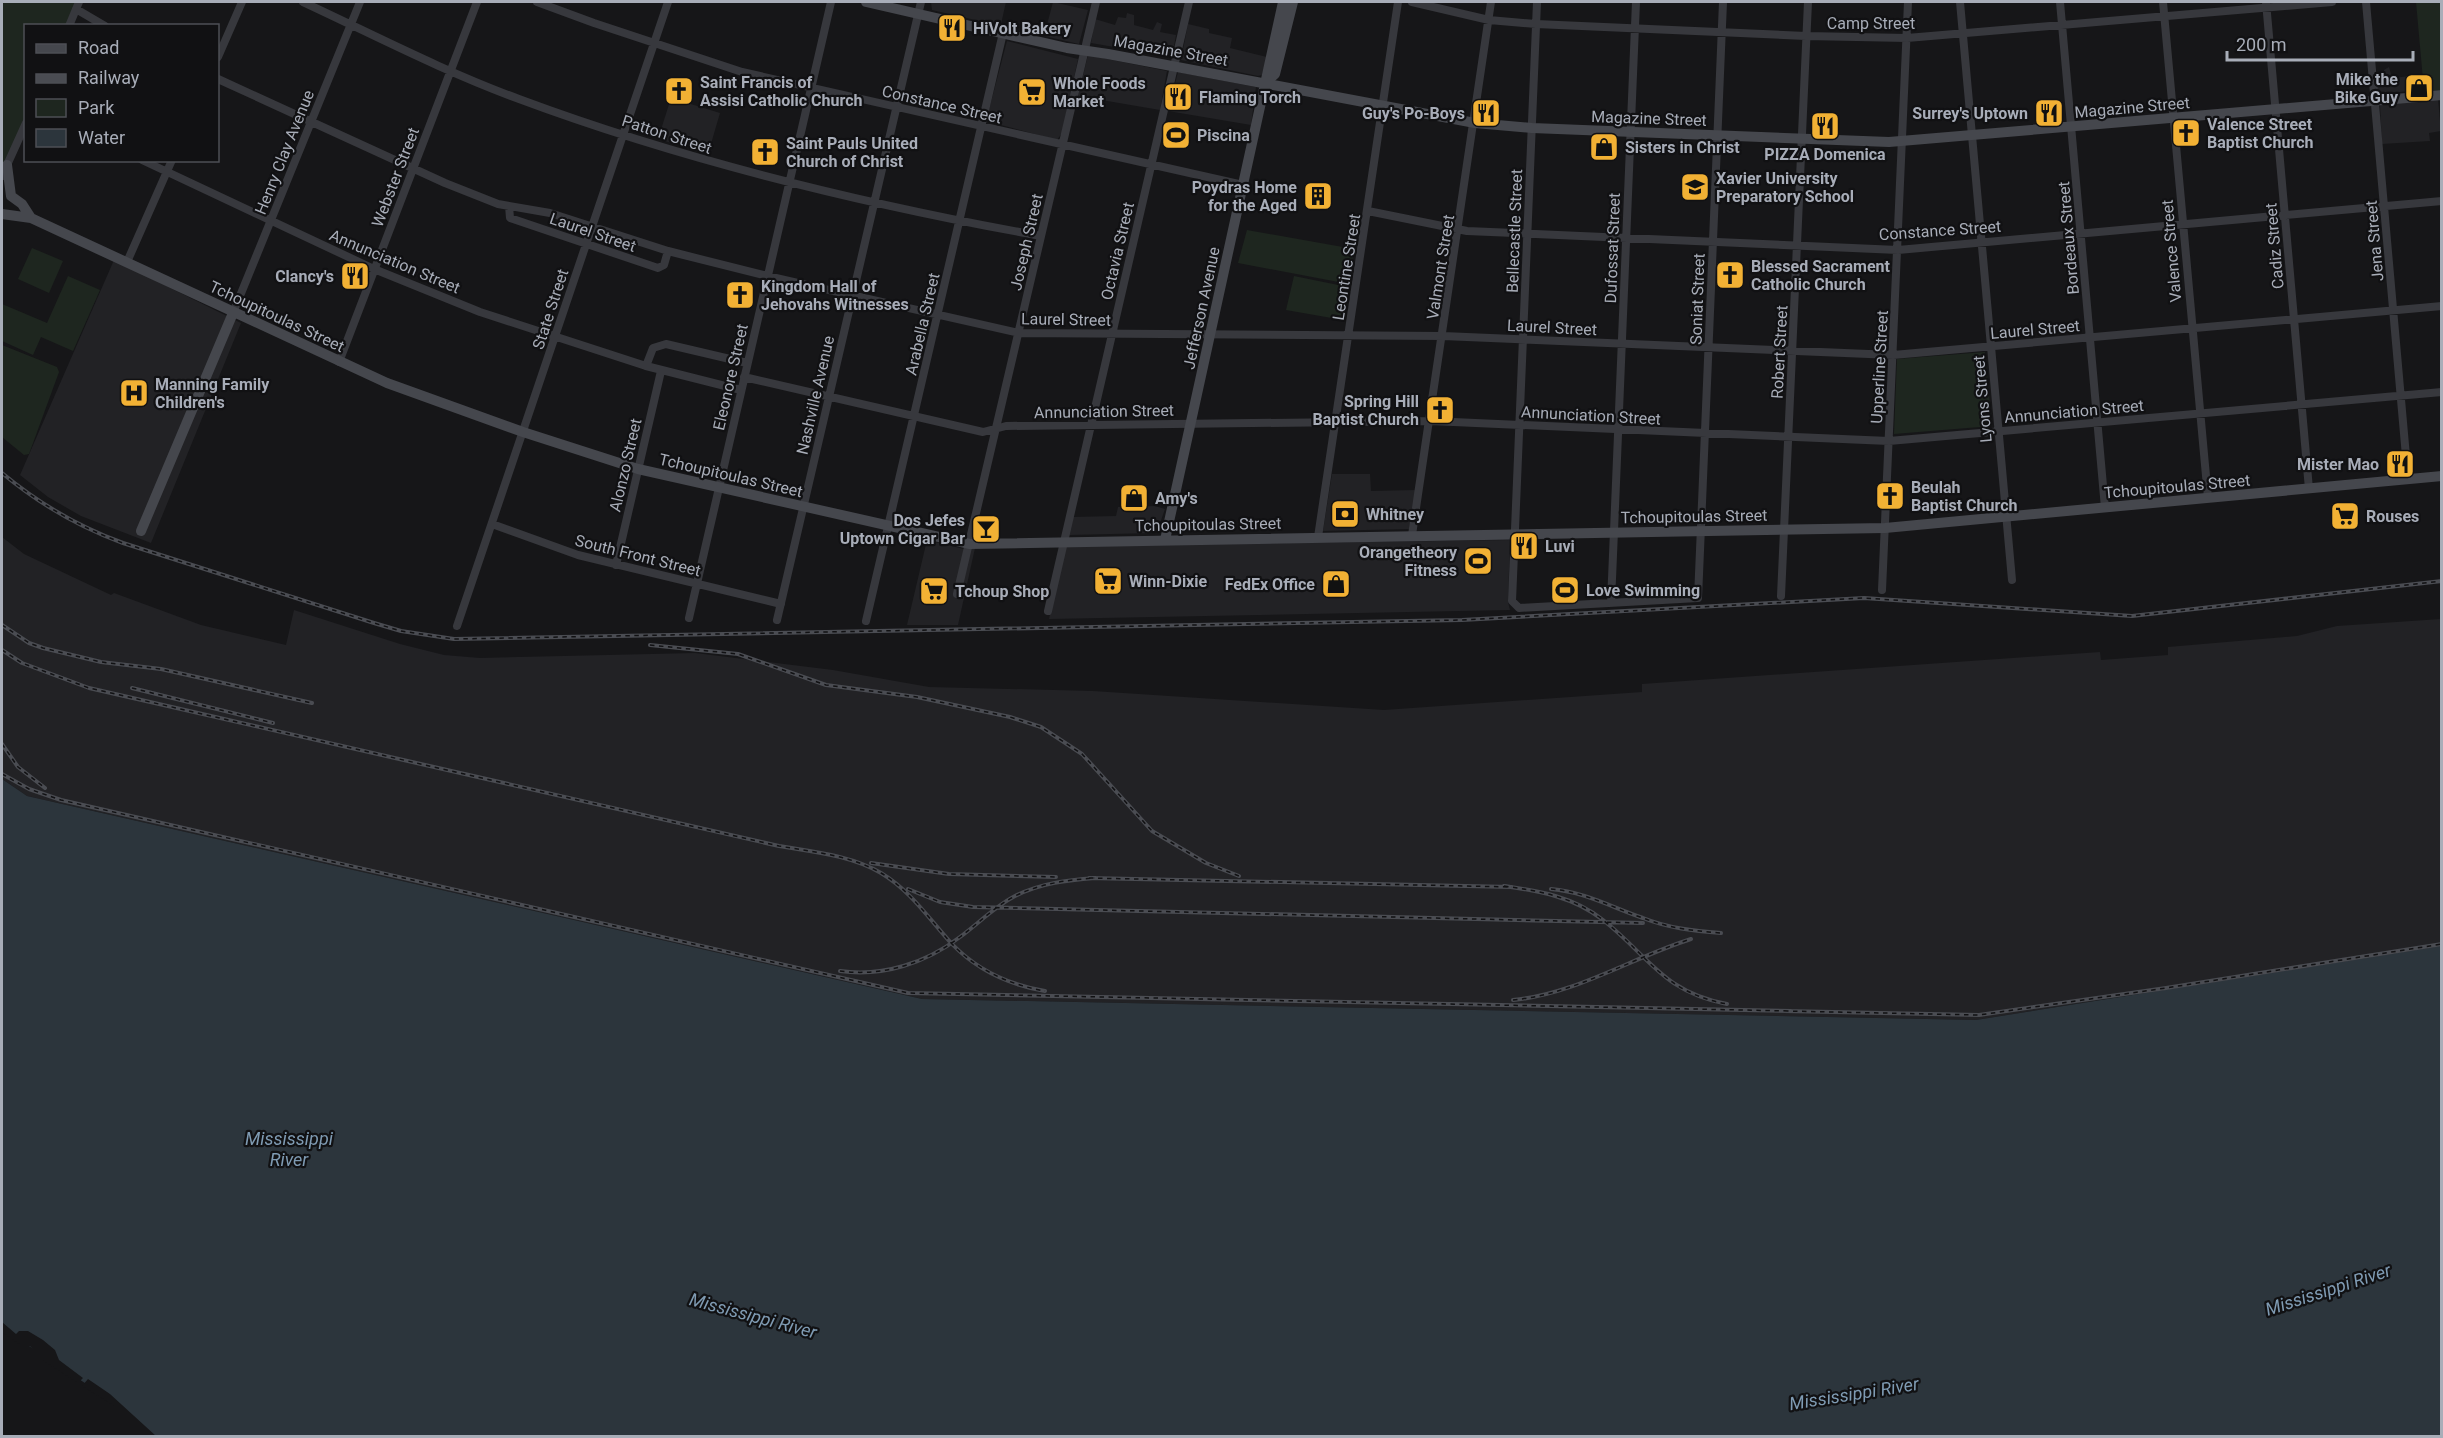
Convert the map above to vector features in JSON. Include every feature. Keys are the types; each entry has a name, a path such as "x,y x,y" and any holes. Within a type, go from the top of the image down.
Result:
{"street":[{"path":"219,55 242,2"},
{"name":"Patton Street","path":"303,2 517,98 695,159 874,202 1041,236"},
{"name":"Henry Clay Avenue","path":"232,313 360,2"},
{"name":"Webster Street","path":"339,362 477,2"},
{"name":"Constance Street","path":"537,2 742,72 1242,186"},
{"name":"State Street","path":"457,626 668,2"},
{"name":"Eleonore Street","path":"688,618 831,2"},
{"name":"Magazine Street","path":"866,2 1085,51 1475,123 1532,128 1902,142 2442,95"},
{"name":"Nashville Avenue","path":"777,620 921,2"},
{"name":"Joseph Street","path":"957,594 1096,2"},
{"name":"Octavia Street","path":"1048,611 1189,2"},
{"name":"Jefferson Avenue","path":"1165,540 1283,2"},
{"name":"Jefferson Avenue","path":"1265,83 1275,74 1293,2"},
{"name":"Leontine Street","path":"1318,537 1398,2"},
{"name":"Camp Street","path":"1412,2 1488,20 1536,24 1806,36 1907,38 2164,16 2266,4 2332,2"},
{"name":"Valmont Street","path":"1412,535 1431,421 1491,2"},
{"name":"Bellecastle Street","path":"1537,2 1512,605 1520,608 1611,603"},
{"name":"Dufossat Street","path":"1611,603 1636,2"},
{"name":"Soniat Street","path":"1611,603 1698,598 1723,2"},
{"name":"Robert Street","path":"1781,596 1808,2"},
{"name":"Upperline Street","path":"1882,590 1908,2"},
{"name":"Lyons Street","path":"1960,2 2012,580"},
{"name":"Bordeaux Street","path":"2060,2 2105,508"},
{"name":"Valence Street","path":"2163,2 2208,498"},
{"name":"Jena Street","path":"2366,2 2408,479"},
{"name":"Cadiz Street","path":"2266,4 2309,489"},
{"path":"70,24 78,5 102,24"},
{"name":"Arabella Street","path":"867,621 1003,33"},
{"name":"Laurel Street","path":"219,79 445,183 508,206 550,213 668,251 767,276 1019,333 1349,334 1523,338 1893,355 2442,306"},
{"path":"2,176 24,127"},
{"name":"Annunciation Street","path":"146,162 374,269 480,312 661,371 741,390"},
{"path":"128,262 171,162"},
{"name":"Tchoupitoulas Street","path":"7,165 6,196 32,218 232,313 387,383 523,432 638,469 969,544 1885,528 2442,476"},
{"name":"Constance Street","path":"1368,211 1459,230 1898,249 2442,201"},
{"name":"Laurel Street","path":"508,206 510,218 658,268 664,265 668,251"},
{"name":"Tchoupitoulas Street","path":"2,214 32,218"},
{"path":"141,531 232,313"},
{"path":"646,366 653,348 666,344 747,363"},
{"name":"Alonzo Street","path":"616,565 661,371"},
{"name":"Annunciation Street","path":"744,376 983,432 997,428 1190,423 1431,421 1889,441 2442,392"},
{"name":"South Front Street","path":"492,524 579,555 781,604"}],"shaded area":[{"path":"931,2 1006,2 1001,24 997,25 932,10"},
{"path":"1053,2 1088,10 1079,44 1044,36"},
{"path":"1127,13 1134,15 1134,25 1153,30 1157,22 1162,24 1160,32 1176,35 1172,57 1091,43 1095,19 1115,25 1118,17 1126,18"},
{"path":"1188,24 1209,29 1209,33 1232,38 1230,48 1267,57 1262,75 1181,60"},
{"name":"Whole Foods Market","path":"1007,41 1078,59 1062,133 1057,140 986,121"},
{"path":"1088,55 1167,71 1160,110 1078,96"},
{"path":"2389,67 2392,78 2421,75 2422,90 2377,94 2376,78 2384,77 2384,70"},
{"path":"1178,72 1256,87 1251,125 1168,111"},
{"path":"671,98 720,113 708,154 658,139"},
{"path":"2438,99 2441,131 2429,133 2430,141 2382,144 2380,105"},
{"name":"Manning Family Children's","path":"114,260 241,323 151,543 81,516 48,497 20,475"},
{"path":"1332,474 1370,474 1371,491 1416,490 1409,529 1323,531"},
{"path":"1155,506 1165,509 1158,529 1154,533 1069,535 1072,517 1116,516 1118,507"},
{"path":"2,537 24,554 111,595 114,593 201,625 286,645 294,610 400,644 444,655 480,658 695,653 833,670 929,687 1093,691 1384,710 1642,692 1642,684 2100,652 2101,660 2168,655 2168,647 2297,636 2337,626 2441,619 2441,946 1976,1020 922,999 27,796 2,779"},
{"path":"927,540 964,549 975,548 958,625 907,625"},
{"path":"1510,540 1508,602 1510,610 1049,619 1065,546"}],"green space":[{"path":"2,2 80,2 69,24 24,24 24,125 2,173"},
{"path":"2416,2 2441,2 2441,90 2424,91"},
{"path":"1247,230 1354,249 1349,284 1238,263"},
{"path":"32,248 63,261 49,293 18,279"},
{"path":"68,276 100,290 73,351 41,337 33,355 2,341 2,304 47,323"},
{"path":"1294,276 1348,287 1343,320 1286,310"},
{"path":"2,345 57,367 59,372 29,454 24,455 2,437"},
{"path":"1985,352 1992,426 1894,434 1897,359"}],"water":[{"name":"Mississippi River","path":"2,779 27,796 922,999 1976,1020 2441,946 2441,1436 148,1436 115,1403 2,1328"}],"pier":[{"path":"2,1322 16,1334 19,1331 28,1331 43,1340 55,1350 59,1360 83,1378 78,1383 44,1361 30,1346 22,1346 2,1332"},
{"path":"88,1379 110,1394 156,1436 143,1436 113,1405 82,1386"}],"railway":[{"path":"2,473 60,513 91,530 123,543 401,631 454,639 1462,620 1864,598 2132,616 2442,581"},
{"path":"2,625 29,643 43,648 101,662 161,669 312,703"},
{"path":"650,645 738,654 826,685 917,697 1010,717 1041,727 1082,754 1152,831 1206,863 1239,876"},
{"path":"2,650 22,663 89,688 857,862 881,873 902,888 952,944 983,969 1019,985 1045,991"},
{"path":"132,688 273,723"},
{"path":"2,744 18,767 45,788"},
{"path":"2,774 29,789 61,800 908,993 1791,1011"},
{"path":"871,863 949,874 1056,877"},
{"path":"1089,878 1512,887"},
{"path":"840,971 888,970 918,961 947,946 1015,896 1045,885 1095,878"},
{"path":"1504,886 1556,896 1592,912 1672,982 1687,991 1727,1004"},
{"path":"908,889 940,902 973,907 1643,923"},
{"path":"1551,889 1587,897 1662,924 1721,933"},
{"path":"1513,1000 1559,991 1691,939"},
{"path":"1784,1011 1979,1015 2442,944"}],"place":[{"name":"HiVolt Bakery","path":"952,28"},
{"name":"Mike the Bike Guy","path":"2419,88"},
{"name":"Saint Francis of Assisi Catholic Church","path":"679,91"},
{"name":"Whole Foods Market","path":"1032,92"},
{"name":"Flaming Torch","path":"1178,97"},
{"name":"Guy's Po-Boys","path":"1486,113"},
{"name":"Surrey's Uptown","path":"2049,113"},
{"name":"PIZZA Domenica","path":"1825,126"},
{"name":"Valence Street Baptist Church","path":"2186,133"},
{"name":"Piscina","path":"1176,135"},
{"name":"Sisters in Christ","path":"1604,147"},
{"name":"Saint Pauls United Church of Christ","path":"765,152"},
{"name":"Xavier University Preparatory School","path":"1695,187"},
{"name":"Poydras Home for the Aged","path":"1318,196"},
{"name":"Blessed Sacrament Catholic Church","path":"1730,275"},
{"name":"Clancy's","path":"355,276"},
{"name":"Kingdom Hall of Jehovahs Witnesses","path":"740,295"},
{"name":"Manning Family Children's","path":"134,393"},
{"name":"Spring Hill Baptist Church","path":"1440,410"},
{"name":"Mister Mao","path":"2400,464"},
{"name":"Beulah Baptist Church","path":"1890,496"},
{"name":"Amy's","path":"1134,498"},
{"name":"Whitney","path":"1345,514"},
{"name":"Rouses","path":"2345,516"},
{"name":"Dos Jefes Uptown Cigar Bar","path":"986,529"},
{"name":"Luvi","path":"1524,546"},
{"name":"Orangetheory Fitness","path":"1478,561"},
{"name":"Winn-Dixie","path":"1108,581"},
{"name":"FedEx Office","path":"1336,584"},
{"name":"Love Swimming","path":"1565,590"},
{"name":"Tchoup Shop","path":"934,591"}]}
